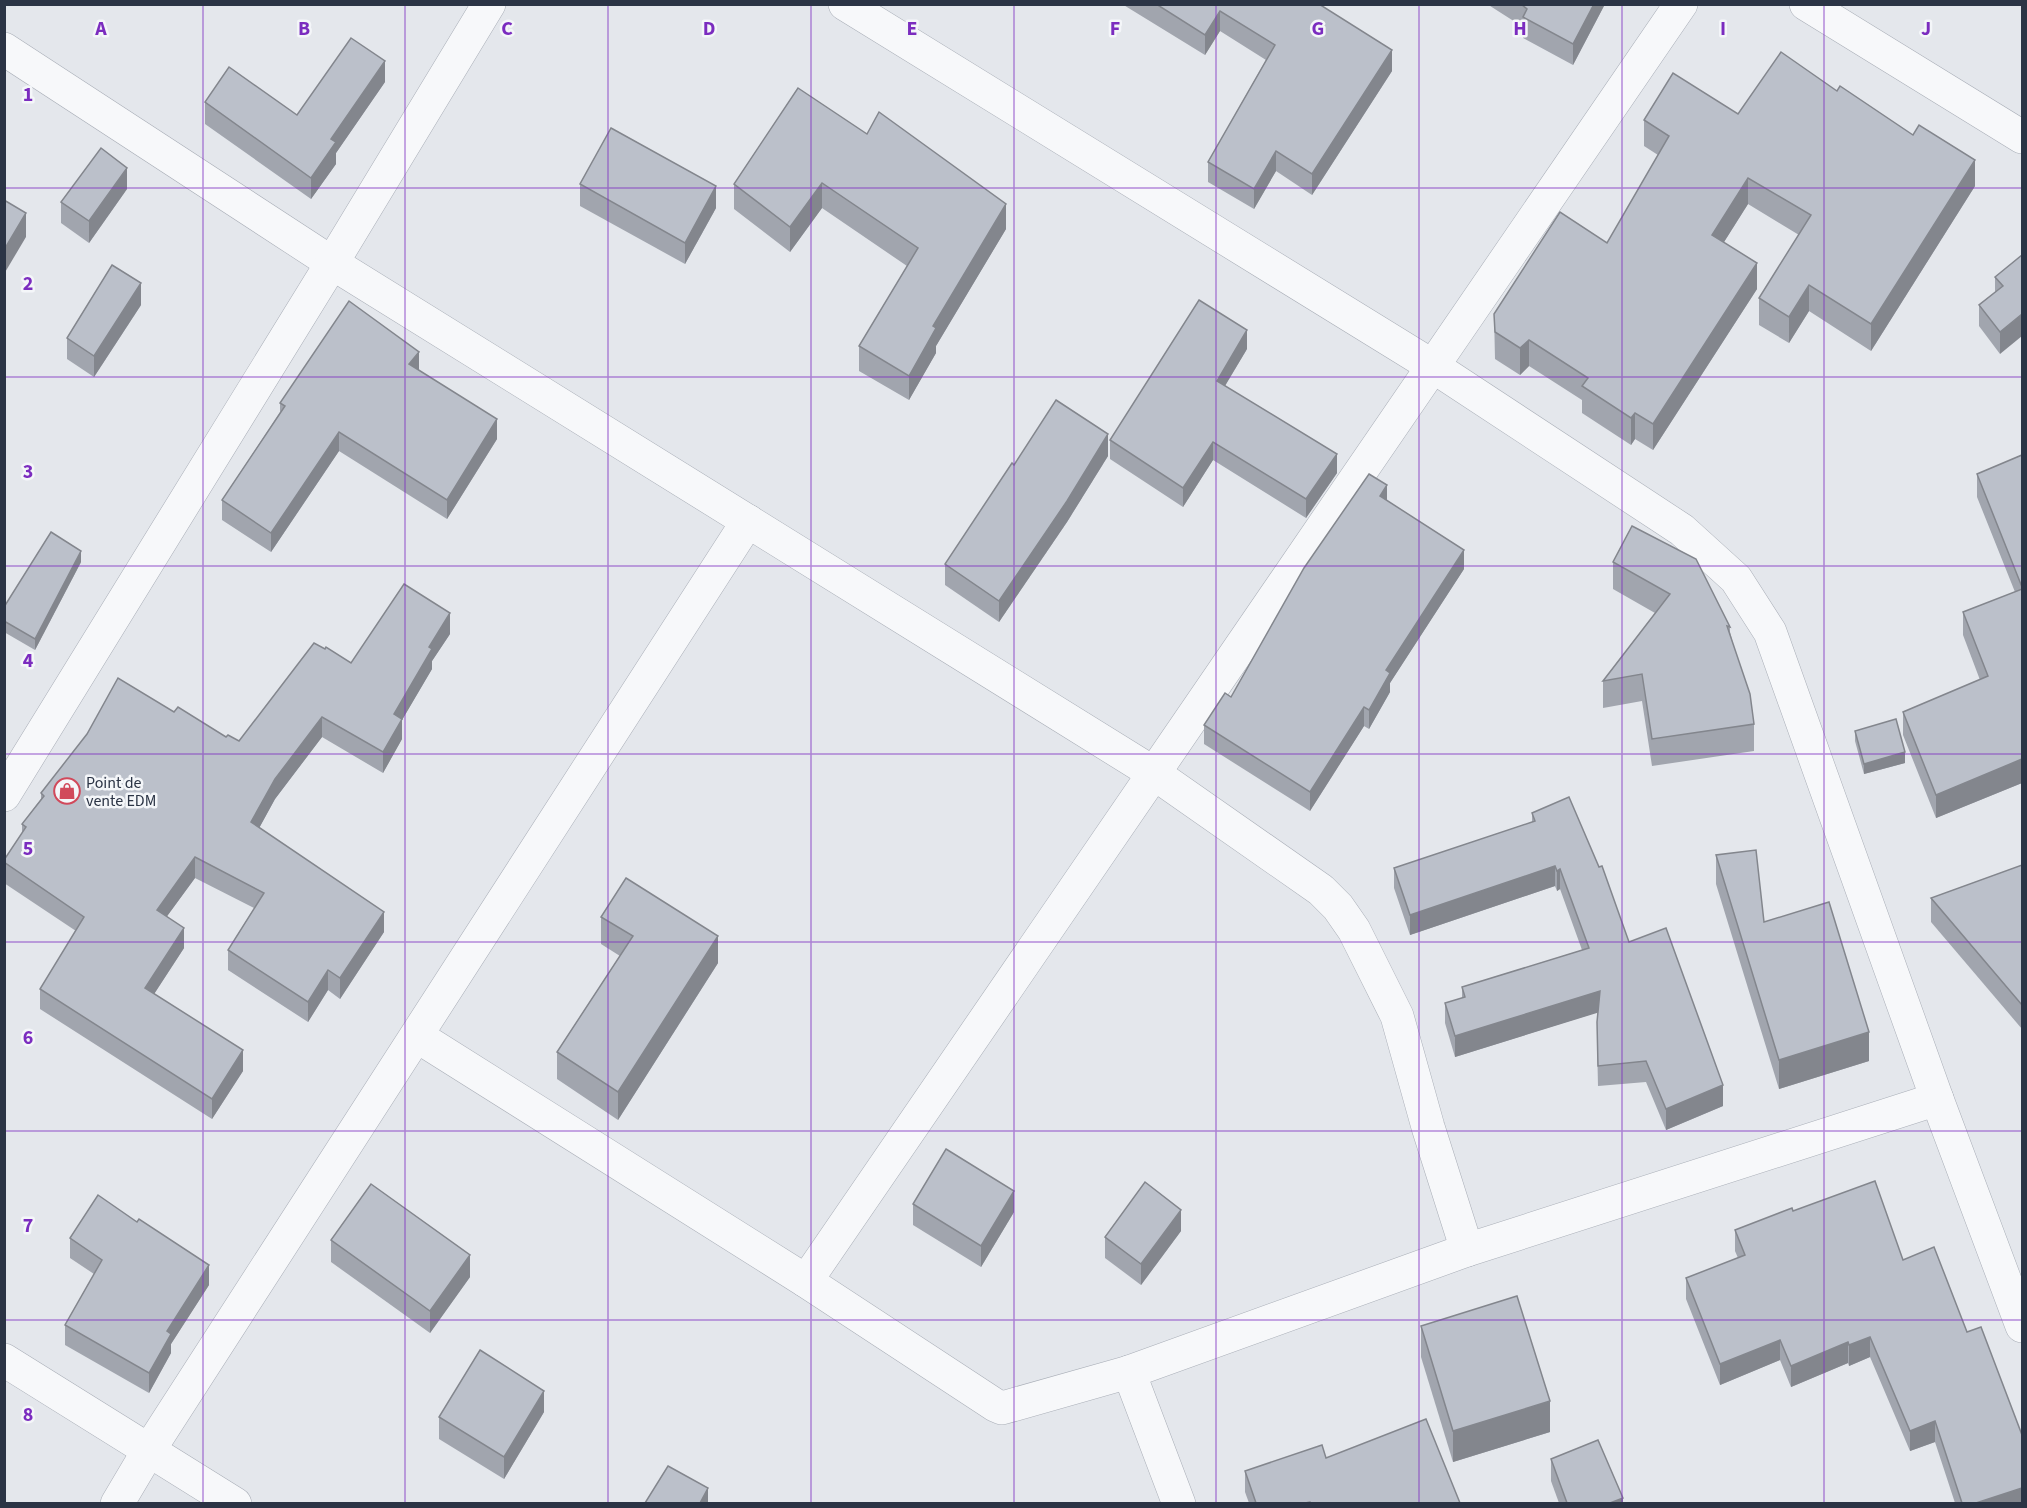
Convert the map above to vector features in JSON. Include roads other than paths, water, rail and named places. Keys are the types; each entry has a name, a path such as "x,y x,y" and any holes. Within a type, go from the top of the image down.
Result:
{"street":[{"path":"4,795 489,4"},
{"path":"845,4 1434,367 1682,530 1736,579 1770,632 1937,1099 2022,1326"},
{"path":"806,1281 1681,4"},
{"path":"1806,4 2022,137"},
{"path":"4,49 332,263 1155,774 1321,890 1338,907 1354,930 1397,1016 1428,1127 1467,1250"},
{"path":"117,1503 748,521"},
{"path":"417,1036 806,1281 999,1408 1008,1408 1129,1372 1467,1250 1937,1099"},
{"path":"4,1360 235,1503"},
{"path":"1129,1372 1179,1503"}],"place":[{"name":"Point de vente EDM","path":"67,791"}]}
